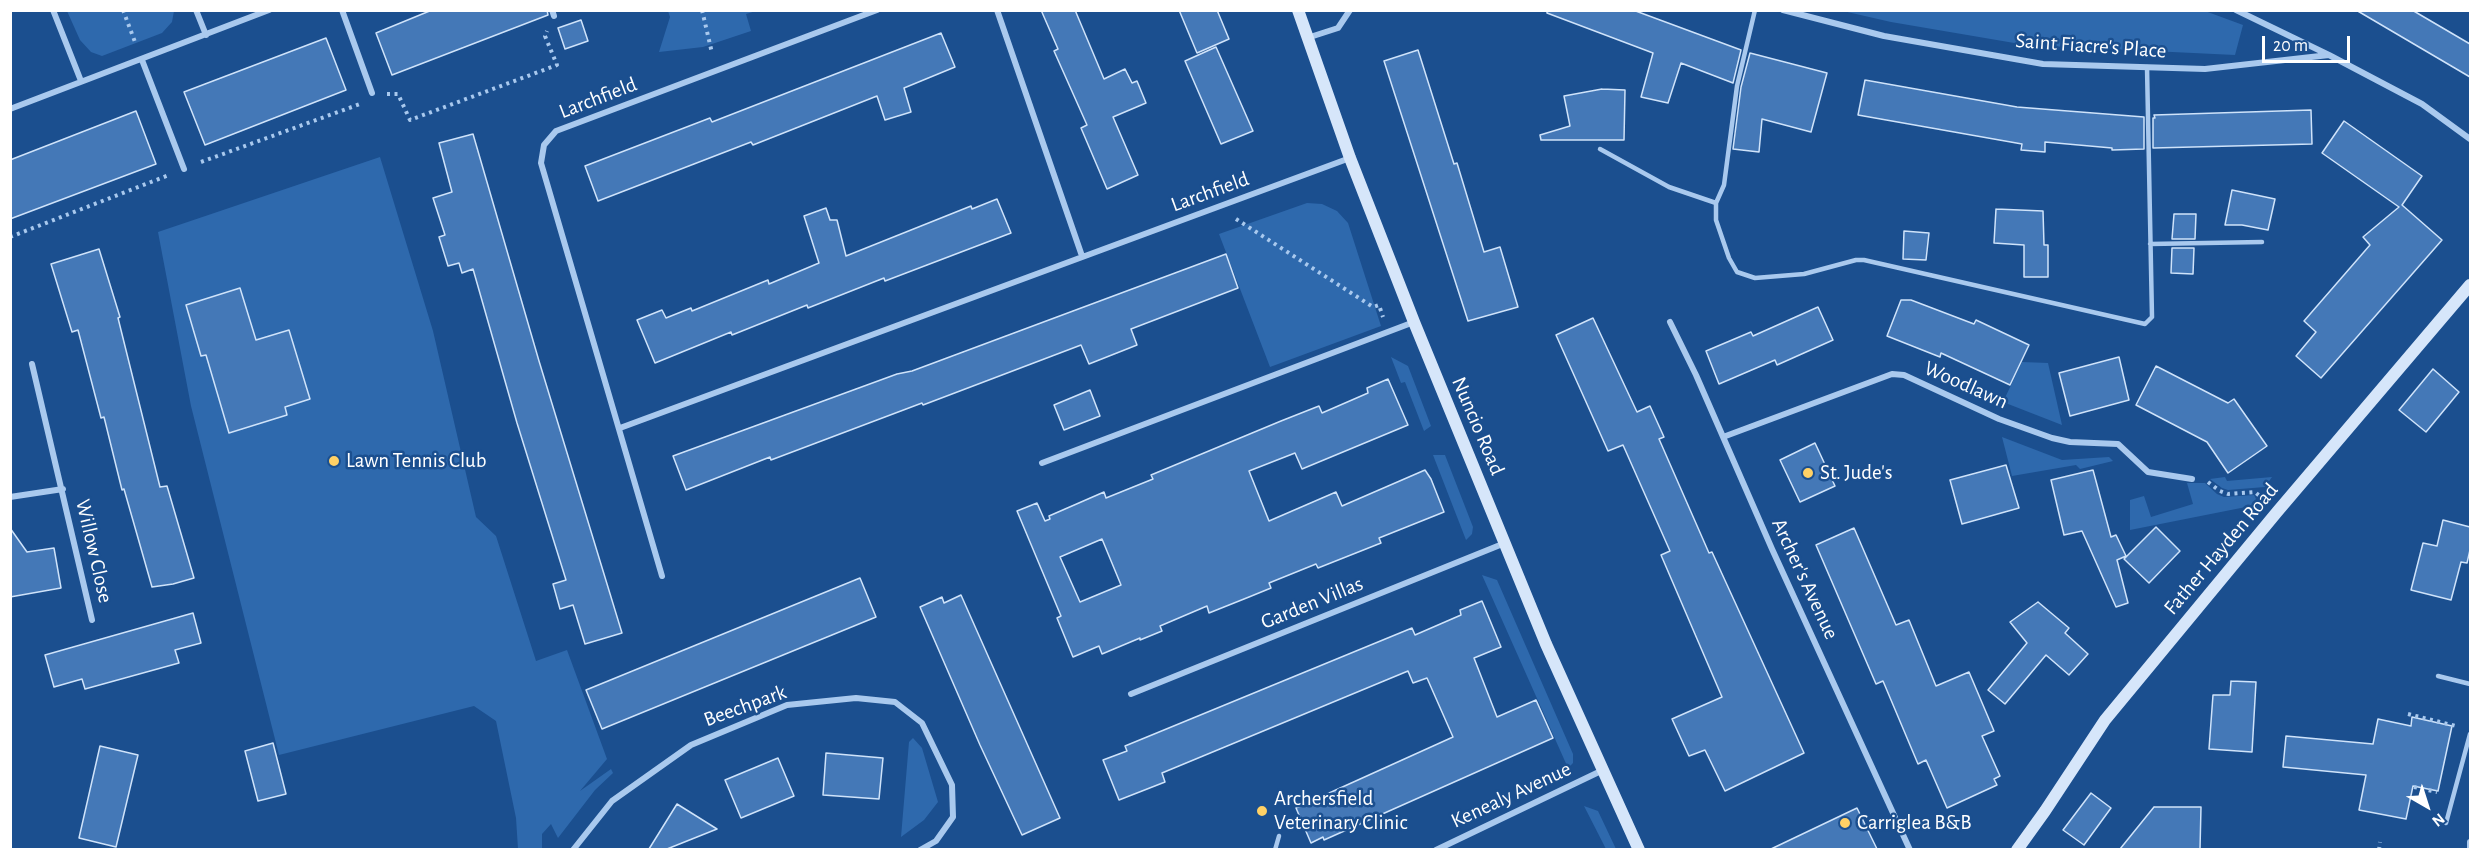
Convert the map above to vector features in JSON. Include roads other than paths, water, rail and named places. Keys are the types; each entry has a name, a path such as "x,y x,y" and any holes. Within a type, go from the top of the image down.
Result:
{"street":[{"path":"53,10 81,81"},
{"path":"196,10 206,35"},
{"path":"10,109 269,10"},
{"path":"342,10 372,93"},
{"name":"Larchfield","path":"662,576 540,163 544,145 556,131 878,10"},
{"path":"997,10 1082,256"},
{"name":"Nuncio Road","path":"1298,10 1350,158 1414,322 1546,644 1601,771 1639,849"},
{"path":"1307,38 1338,28 1350,10"},
{"name":"Saint Fiacre's Place","path":"1783,10 1884,36 2043,64 2205,69 2329,55"},
{"path":"2236,10 2422,104 2470,139"},
{"path":"142,60 184,169"},
{"name":"Larchfield","path":"620,428 1350,158"},
{"name":"Father Hayden Road","path":"2017,849 2046,812 2105,720 2277,512 2470,285"},
{"path":"1042,463 1414,322"},
{"name":"Archer's Avenue","path":"1670,322 1910,849"},
{"name":"Willow Close","path":"32,364 92,620"},
{"name":"Woodlawn","path":"1723,437 1892,374 1904,375 1999,419 2070,442 2118,444 2148,472 2192,479"},
{"name":"Willow Close","path":"10,497 63,489"},
{"name":"Garden Villas","path":"1131,694 1506,542"},
{"name":"Beechpark","path":"573,849 612,801 690,745 787,705 856,698 894,702 922,723 952,785 953,817 936,841 920,849"},
{"name":"Kenealy Avenue","path":"1436,849 1601,771"},
{"path":"2470,842 2470,849"}],"lane":[{"path":"1755,10 1737,86 1724,185 1716,203 1716,220 1729,258 1737,273 1755,278 1804,274 1856,260 1864,260 2145,324 2152,316 2147,67"},
{"path":"1600,148 1669,187 1716,203"},
{"path":"2150,244 2262,242"},
{"path":"2438,675 2470,684"},
{"path":"2446,823 2470,734"},
{"path":"2462,765 2469,767"},
{"path":"1275,849 1279,836"}],"place":[{"name":"Lawn Tennis Club","path":"334,461"},
{"name":"St. Jude's","path":"1808,473"},
{"name":"Archersfield Veterinary Clinic","path":"1262,811"},
{"name":"Carriglea B&B","path":"1845,823"}]}
